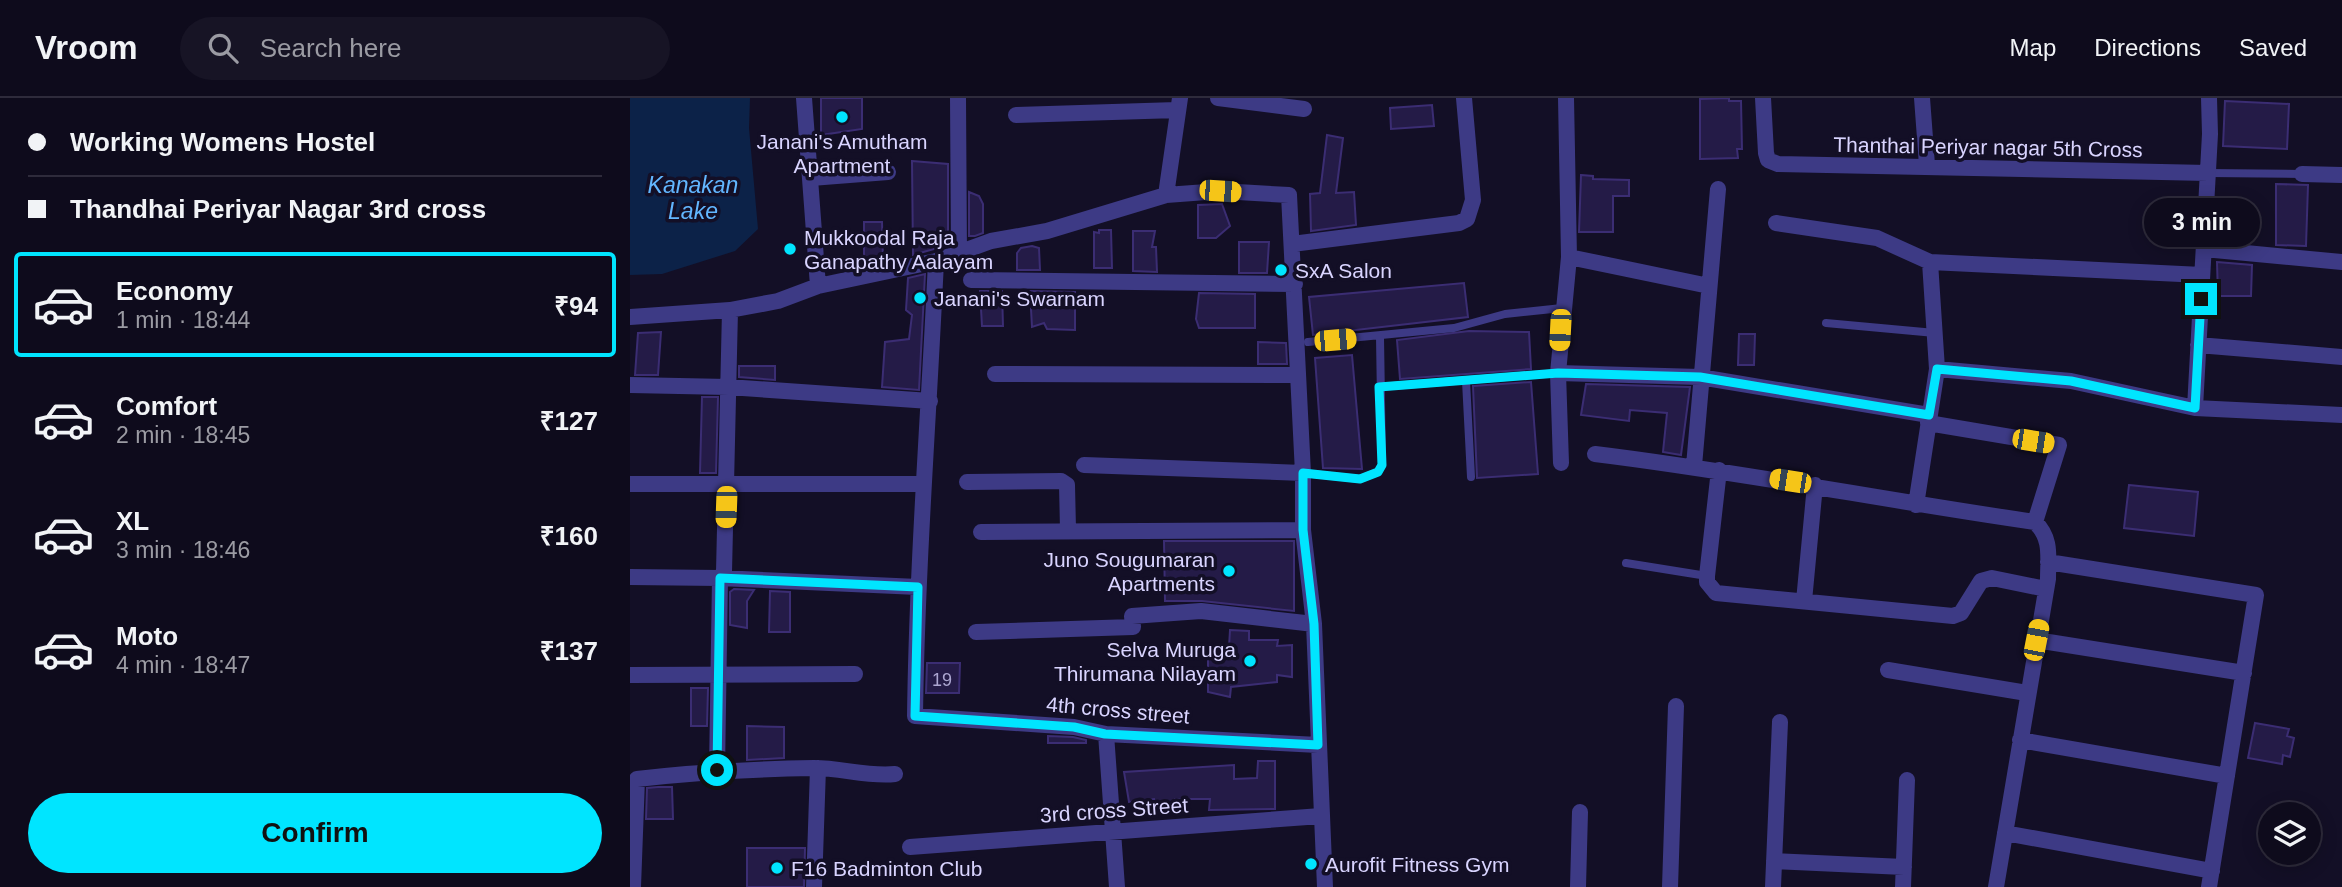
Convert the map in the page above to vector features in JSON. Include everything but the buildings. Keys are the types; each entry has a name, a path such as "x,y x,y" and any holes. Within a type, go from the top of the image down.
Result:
{"street":[{"path":"804,98 818,286"},
{"path":"958,98 960,253"},
{"path":"1218,98 1304,109"},
{"path":"1292,244 1459,223 1467,219 1473,200 1464,98"},
{"path":"1561,464 1558,373 1562,308 1569,257 1566,98"},
{"name":"Thanthai Periyar nagar 5th Cross","path":"1763,98 1768,160 1778,164 1927,165 2208,173"},
{"path":"1922,98 1927,165"},
{"path":"2195,408 2210,98"},
{"path":"1016,115 1179,104 1166,195"},
{"path":"811,178 888,172"},
{"path":"2302,174 2342,175"},
{"path":"1694,466 1718,188"},
{"path":"630,317 730,310 778,301 818,286 936,261 991,241 1046,231 1166,195 1220,191 1289,195 1303,473 1303,530 1314,624 1325,887"},
{"path":"1776,223 1877,238 1930,262 2202,275"},
{"path":"2204,249 2342,262"},
{"path":"1569,257 1709,286"},
{"path":"630,578 720,578 918,587 936,261"},
{"path":"1916,505 1937,369 1930,262"},
{"path":"971,280 1295,284"},
{"path":"717,770 717,673 720,578 724,572 730,310"},
{"path":"2198,345 2342,357"},
{"path":"1937,369 2071,381 2195,408 2342,415"},
{"path":"1558,373 1700,377 2059,445 2035,522"},
{"path":"995,374 1298,375"},
{"path":"630,386 728,387 930,401"},
{"path":"1595,454 1694,466 1815,485 1916,505 2035,522 2045,533 2048,562 2046,589 1996,887"},
{"path":"1084,465 1303,473"},
{"path":"1718,470 1707,576 1711,589 1725,596 1952,616 1961,613 1981,581 1992,578 2046,589"},
{"path":"967,482 1061,481 1067,485 1068,529"},
{"path":"630,484 922,484"},
{"path":"1804,601 1815,485"},
{"path":"981,532 1068,529 1303,530"},
{"path":"2048,562 2256,595 2209,887"},
{"name":"4th cross street","path":"918,587 915,716 1074,727 1105,734 1318,745"},
{"path":"976,632 1133,627 1132,616 1202,611 1314,624"},
{"path":"2036,640 2244,673"},
{"path":"1888,670 2028,692"},
{"path":"630,675 855,674"},
{"path":"1670,887 1676,706"},
{"path":"1773,887 1780,722"},
{"path":"1105,734 1116,887"},
{"path":"2020,740 2227,776"},
{"path":"814,887 818,768"},
{"path":"632,887 633,779 717,770 818,768 895,774"},
{"path":"1903,887 1907,780"},
{"path":"1578,887 1580,812"},
{"name":"3rd cross Street","path":"910,847 1321,816"},
{"path":"2005,833 2212,870"},
{"path":"1774,861 1904,867"}],"lane":[{"path":"2208,173 2302,174"},
{"path":"1308,342 1380,337 1470,326 1505,314 1562,308"},
{"path":"1826,323 1935,333"},
{"path":"1303,473 1360,479 1378,472 1382,465 1380,337"},
{"path":"1379,387 1558,373"},
{"path":"1466,380 1471,477"},
{"path":"1626,563 1707,576"}],"water":[{"name":"Kanakan Lake","path":"630,98 750,98 749,128 758,229 735,251 662,274 630,275"}],"place":[{"name":"Janani's Amutham Apartment","path":"842,117"},
{"name":"Mukkoodal Raja Ganapathy Aalayam","path":"790,249"},
{"name":"SxA Salon","path":"1281,270"},
{"name":"Janani's Swarnam","path":"920,298"},
{"name":"Juno Sougumaran Apartments","path":"1229,571"},
{"name":"Selva Muruga Thirumana Nilayam","path":"1250,661"},
{"name":"Aurofit Fitness Gym","path":"1311,864"},
{"name":"F16 Badminton Club","path":"777,868"}],"route":[{"path":"717,770 720,578 918,587 915,716 1074,727 1105,734 1318,745 1314,624 1303,530 1303,473 1360,479 1371,477 1378,472 1382,465 1379,387 1558,373 1700,377 1929,415 1937,369 2071,381 2195,408 2201,299"}]}
